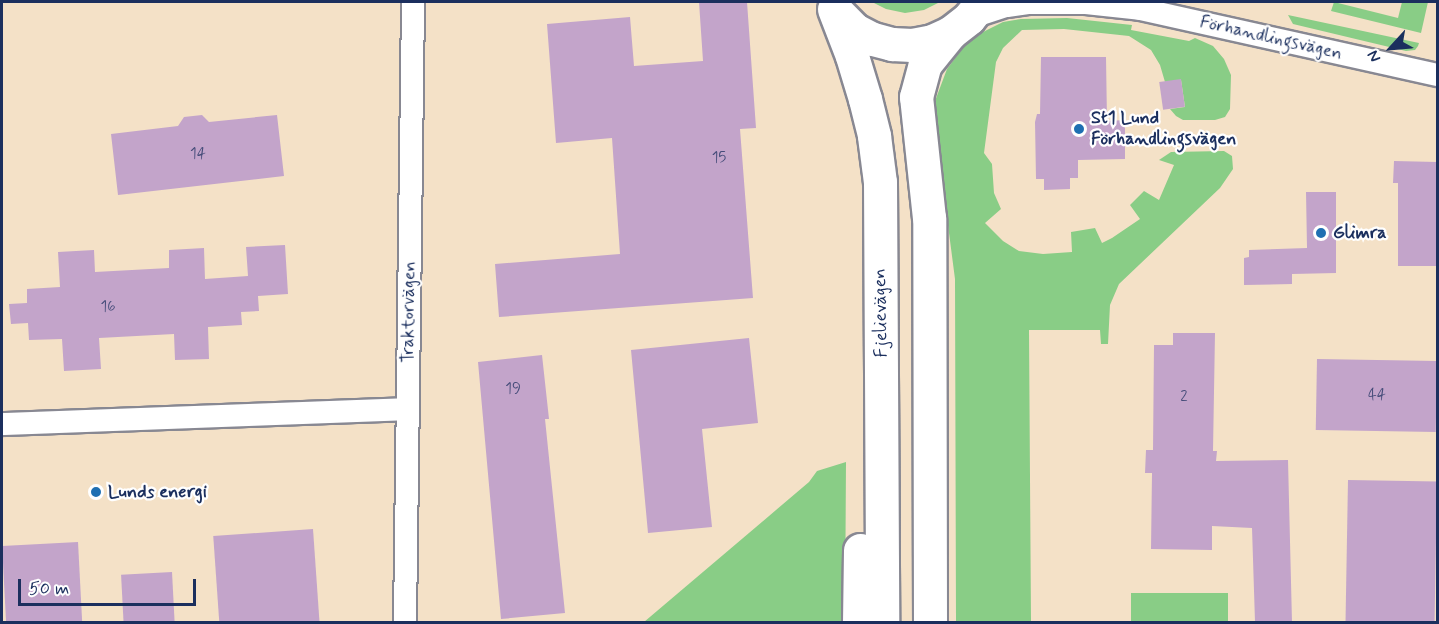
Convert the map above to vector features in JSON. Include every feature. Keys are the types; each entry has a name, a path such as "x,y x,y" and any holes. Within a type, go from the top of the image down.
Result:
{"main road":[{"name":"Fjelievägen","path":"832,5 855,30 883,42 902,45 922,44 967,18"},
{"name":"Fjelievägen","path":"832,5 852,56 873,136 880,182 882,622"},
{"path":"930,622 928,218 916,97 925,64 967,18"},
{"path":"859,622 862,438 882,328"}],"street":[{"name":"Traktorvägen","path":"405,622 413,2"},
{"name":"Förhandlingsvägen","path":"967,18 1007,6 1028,3 1132,5 1437,75"},
{"path":"2,424 407,409"}],"green space":[{"path":"872,2 940,2 924,10 905,13 886,9"},
{"path":"1334,2 1398,18 1402,2 1428,2 1421,33 1331,11"},
{"path":"1288,15 1419,43 1415,50 1406,51 1293,24"},
{"path":"1067,18 1132,25 1131,30 1189,41 1195,38 1213,46 1224,59 1231,75 1230,109 1225,117 1215,120 1183,120 1176,116 1170,109 1185,107 1181,80 1165,82 1160,65 1151,50 1129,36 1064,29 1022,30 1003,48 996,62 984,153 992,164 994,193 1001,209 985,223 1003,241 1019,251 1043,254 1072,252 1071,232 1095,228 1102,243 1112,238 1140,219 1130,205 1144,191 1159,200 1174,165 1159,160 1171,152 1224,151 1232,156 1233,169 1220,188 1119,284 1110,305 1108,344 1101,344 1100,330 1029,330 1031,622 956,622 955,279 934,118 935,101 947,69 965,45 975,36 1003,22 1021,19"},
{"path":"846,462 845,622 644,622 809,482 817,471"},
{"path":"1131,593 1228,593 1228,622 1131,622"}],"building":[{"path":"699,2 747,2 756,128 740,129 753,298 499,317 495,264 620,254 612,138 556,143 547,24 630,17 634,66 703,61"},
{"path":"1041,57 1106,57 1107,121 1125,120 1125,159 1078,160 1078,178 1070,178 1070,189 1044,190 1044,179 1036,179 1035,122 1037,114 1040,114"},
{"path":"1181,79 1185,107 1163,110 1159,82"},
{"path":"202,115 209,122 277,115 284,176 118,195 111,134 178,126 184,117"},
{"path":"1394,161 1437,162 1437,266 1398,266 1398,183 1393,183"},
{"path":"1306,192 1336,192 1336,273 1292,274 1292,284 1244,285 1244,258 1249,257 1249,250 1307,248"},
{"path":"285,245 288,294 258,296 259,311 241,312 242,325 208,327 209,359 175,360 174,334 99,338 101,369 64,371 62,339 29,340 28,323 11,324 9,304 27,303 27,289 60,287 58,252 94,250 95,272 169,268 169,250 204,248 205,279 248,276 246,247"},
{"path":"1173,333 1215,333 1213,451 1217,451 1216,461 1288,460 1292,622 1255,622 1252,528 1212,526 1212,550 1151,549 1152,473 1145,473 1146,450 1153,450 1154,345 1173,345"},
{"path":"749,338 758,423 702,429 712,527 648,533 631,350"},
{"path":"542,355 549,419 545,419 565,613 501,619 478,362"},
{"path":"1317,359 1437,361 1436,432 1316,430"},
{"path":"1348,480 1437,482 1435,622 1346,622"},
{"path":"313,529 319,622 219,622 213,536"},
{"path":"78,542 82,622 6,622 2,546"},
{"path":"172,572 175,622 124,622 121,575"}],"place":[{"name":"St1 Lund Förhandlingsvägen","path":"1079,129"},
{"name":"Glimra","path":"1321,233"},
{"name":"Lunds energi","path":"96,492"}]}
